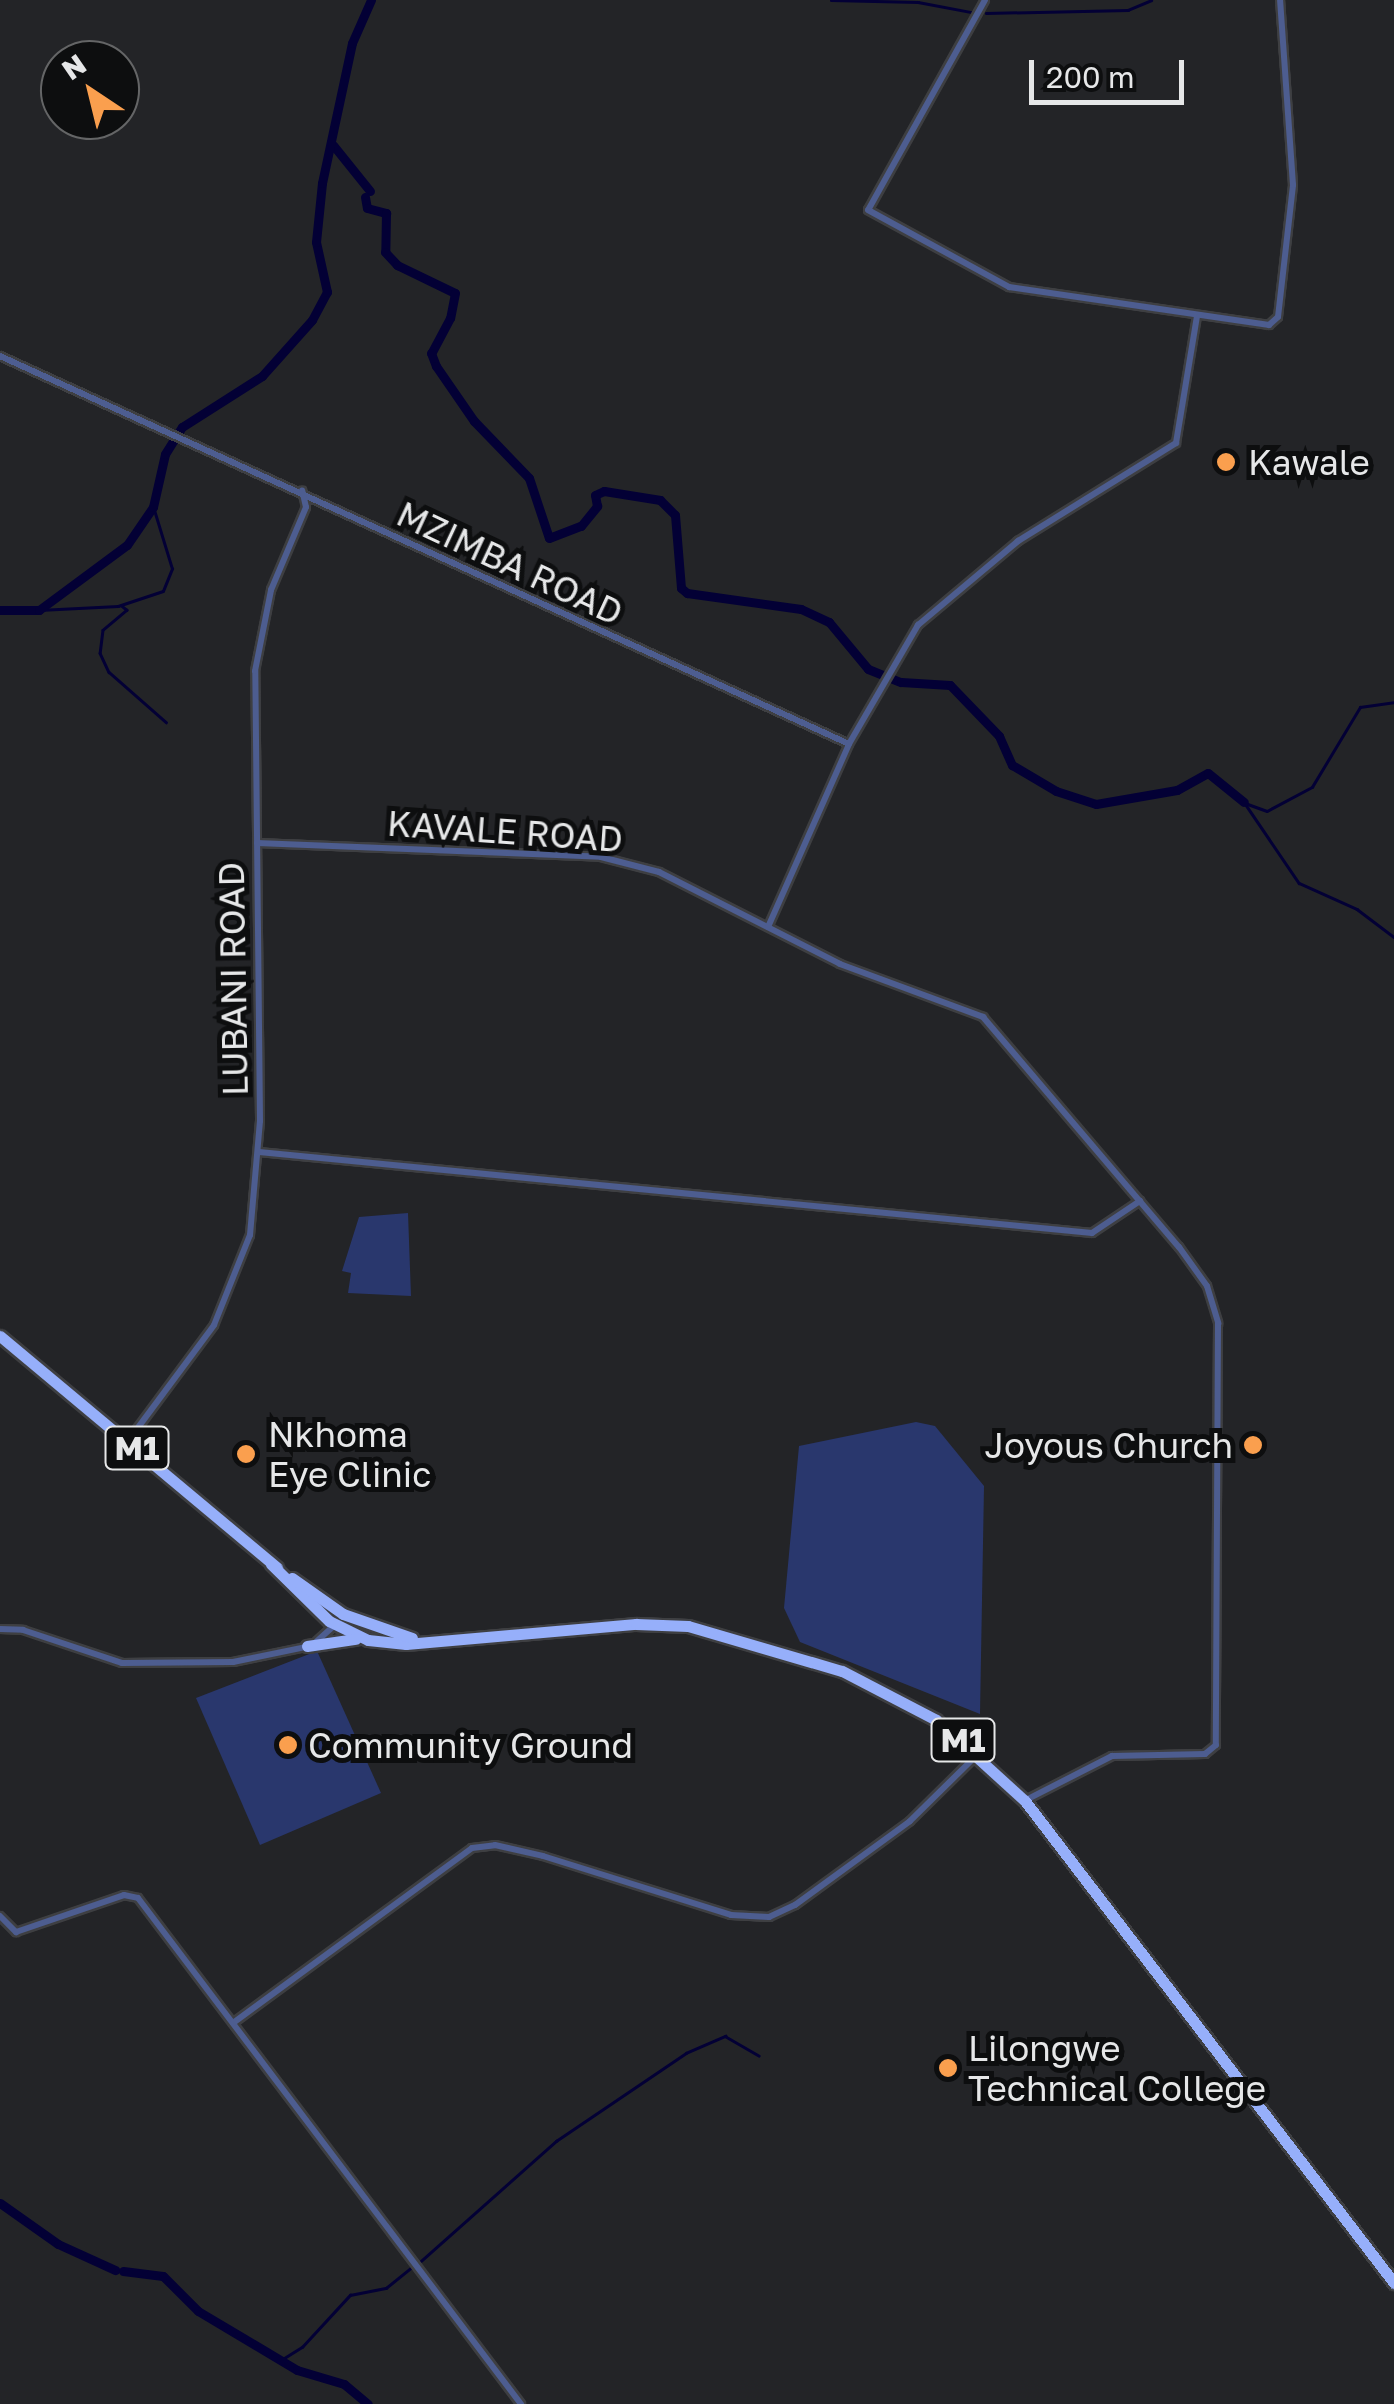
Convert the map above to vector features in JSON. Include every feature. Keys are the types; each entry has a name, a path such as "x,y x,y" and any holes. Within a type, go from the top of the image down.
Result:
{"highway":[{"name":"M1","path":"0,1336 339,1620 384,1643"},
{"name":"M1","path":"271,1564 322,1616 437,1640"},
{"path":"320,1639 322,1616"},
{"name":"M1","path":"307,1646 342,1637 384,1643 636,1624 714,1630 876,1686 979,1754 1025,1801 1394,2282"}],"street":[{"path":"985,0 868,210 1008,286 1264,324 1278,317 1292,186 1280,0"},
{"path":"768,926 849,744 918,626 987,564 1176,442 1198,316"},
{"name":"MZIMBA ROAD","path":"0,356 302,490 849,744"},
{"name":"LUBANI ROAD","path":"128,1441 194,1356 233,1288 250,1235 259,1152 256,660 271,590 307,502 302,490"},
{"name":"KAVALE ROAD","path":"257,843 614,859 660,872 840,964 983,1017 1203,1278 1218,1323 1216,1745 1204,1754 1112,1756 1025,1801"},
{"path":"259,1152 1092,1234 1140,1201"},
{"path":"0,1630 20,1629 122,1663 233,1662 307,1646 339,1620"},
{"path":"233,2024 472,1848 495,1845 543,1856 731,1915 768,1917 881,1843 979,1754"},
{"path":"0,1916 11,1932 135,1896 521,2404"}],"shaded area":[{"path":"408,1213 411,1296 348,1293 351,1273 342,1271 359,1217"},
{"path":"916,1422 935,1426 984,1486 980,1714 800,1642 784,1608 799,1446"},
{"name":"Community Ground","path":"317,1651 381,1793 260,1845 196,1698"}],"waterway":[{"path":"0,610 39,610 127,545 153,507 165,454 182,427 262,376 312,320 327,292 316,242 322,183 352,43 371,0"},
{"path":"831,0 918,2 971,12"},
{"path":"986,13 1128,10 1151,0"},
{"path":"333,145 370,191"},
{"path":"365,197 367,208 386,213 385,252 397,265 455,293 450,318 431,353 474,421 529,478 549,538 581,526 597,506 595,495 604,491 660,500 675,515 681,588 687,593 801,609 829,622 868,669 901,682 950,685 999,736 1012,765 1056,791 1096,804 1177,790 1208,773 1244,802"},
{"path":"39,610 118,606 163,591 172,569 153,507"},
{"path":"122,606 127,610 103,630 100,653 109,672 166,722"},
{"path":"1245,803 1267,811 1312,787 1360,707 1394,702"},
{"path":"1244,802 1299,883 1357,909 1394,937"},
{"path":"421,2261 556,2141 686,2053 725,2036 759,2056"},
{"path":"0,2203 58,2244 115,2270"},
{"path":"281,2360 302,2347 350,2295 386,2288 412,2267"},
{"path":"123,2271 163,2276 198,2311 297,2370 344,2384 368,2404"}],"place":[{"name":"Kawale","path":"1226,462"},
{"name":"Joyous Church","path":"1253,1445"},
{"name":"Nkhoma Eye Clinic","path":"246,1454"},
{"name":"Community Ground","path":"288,1745"},
{"name":"Lilongwe Technical College","path":"948,2068"}]}
